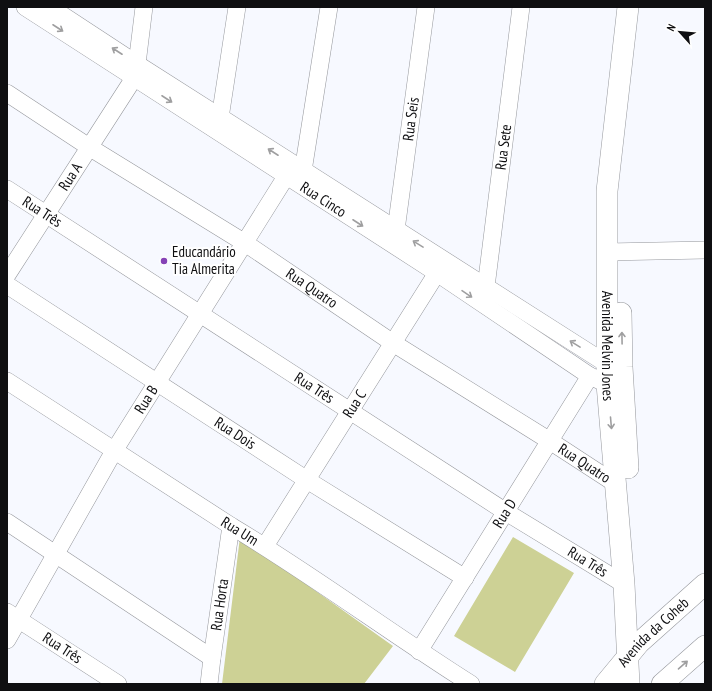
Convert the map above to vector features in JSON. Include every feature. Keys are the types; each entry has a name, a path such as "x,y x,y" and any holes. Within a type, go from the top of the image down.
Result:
{"main road":[{"name":"Avenida Melvin Jones","path":"614,252 607,191 628,7"},
{"name":"Avenida Melvin Jones","path":"639,7 626,116 614,252 610,375 616,484 624,584 633,650 641,684"},
{"name":"Avenida Melvin Jones","path":"610,375 633,650 629,684"},
{"name":"Avenida da Coheb","path":"605,684 633,650 705,584"},
{"path":"662,684 705,646"}],"street":[{"name":"Rua Cinco","path":"25,7 135,71 220,118 295,171 396,230 440,267 486,288 610,375"},
{"name":"Rua Cinco","path":"50,7 135,71 295,171 440,267 610,375"},
{"path":"135,71 144,7"},
{"path":"220,118 237,7"},
{"name":"Rua Cinco","path":"295,171 329,7"},
{"name":"Rua Seis","path":"396,230 426,7"},
{"name":"Rua Sete","path":"486,288 521,7"},
{"name":"Rua A","path":"7,275 89,148 135,71"},
{"name":"Rua Quatro","path":"7,93 89,148 245,243 393,343 616,484"},
{"name":"Rua B","path":"7,640 13,616 56,554 114,451 245,243 295,171"},
{"name":"Rua Três","path":"7,189 506,512 624,584"},
{"path":"614,252 705,250"},
{"name":"Rua C","path":"265,546 440,267"},
{"name":"Rua Dois","path":"7,285 306,480 465,578"},
{"name":"Rua D","path":"420,651 550,441 610,375"},
{"name":"Rua Um","path":"7,381 231,526 265,546 471,684"},
{"path":"7,522 212,658"},
{"name":"Rua Horta","path":"209,684 231,526"},
{"name":"Rua Três","path":"13,616 118,684"}],"green space":[{"path":"240,537 393,646 364,684 222,684"},
{"path":"513,537 574,573 515,672 454,636"}],"place":[{"name":"Educandário Tia Almerita","path":"164,261"}]}
